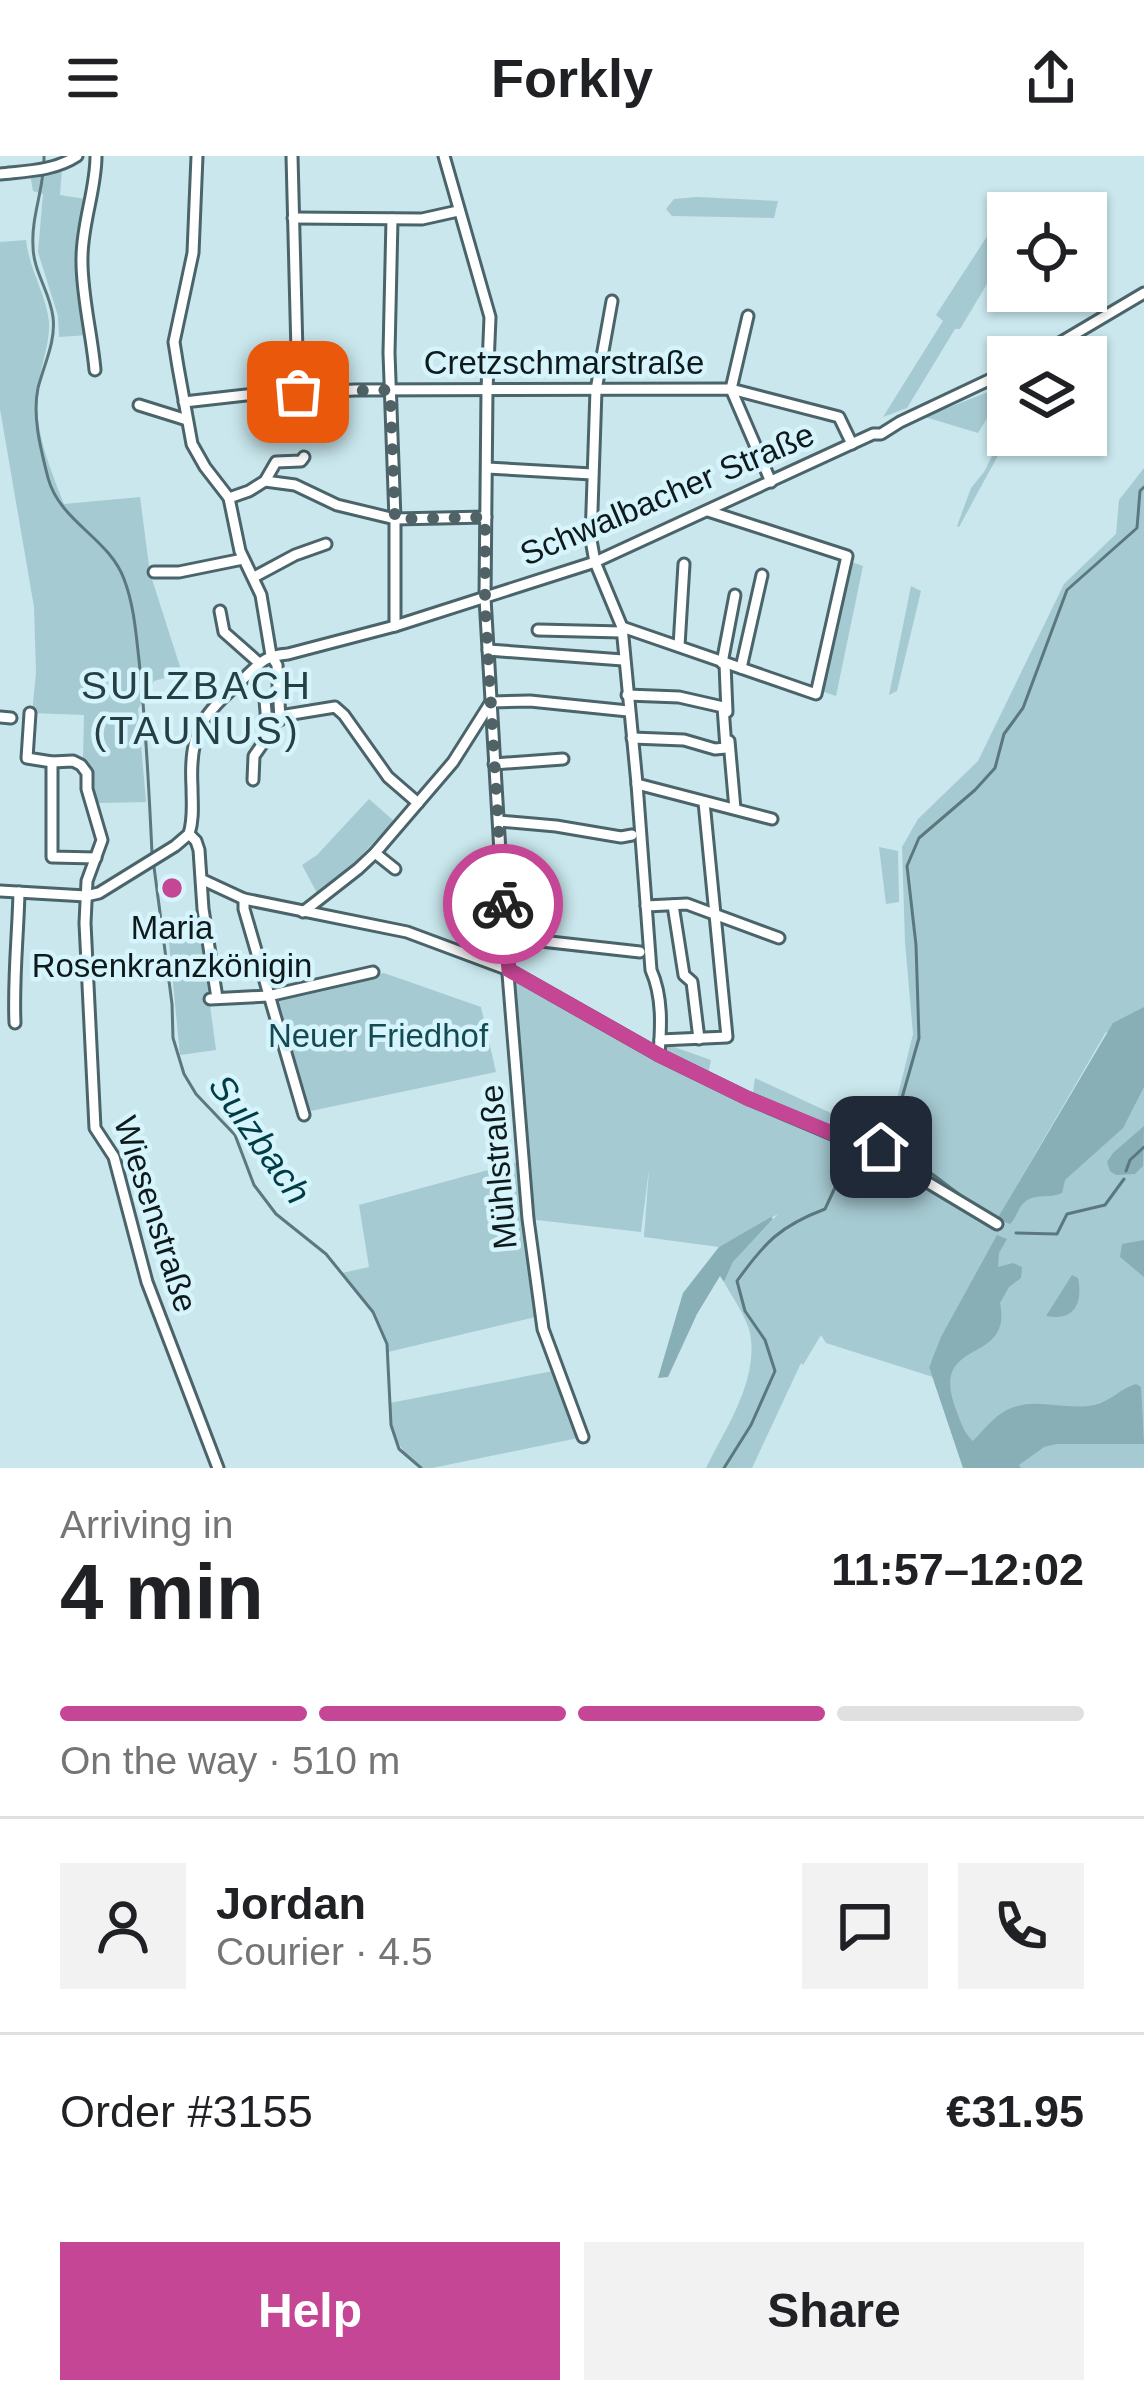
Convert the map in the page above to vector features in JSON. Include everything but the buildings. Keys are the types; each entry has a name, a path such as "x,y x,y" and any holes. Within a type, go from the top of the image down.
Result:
{"street":[{"path":"34,156 42,170"},
{"path":"0,174 42,170 77,156"},
{"path":"95,370 81,263 96,156"},
{"path":"196,156 193,253 174,342 195,450 229,498 243,559 263,602 271,655 277,665 280,718 335,707 388,777 418,803"},
{"path":"292,156 298,392"},
{"name":"Mühlstraße","path":"444,156 490,317 485,598 528,1219 542,1329 583,1437"},
{"path":"293,218 422,220 458,211"},
{"path":"392,219 395,626"},
{"path":"1071,336 1144,293"},
{"path":"612,301 596,390 591,539 595,562 622,630 651,970 658,984 659,1055"},
{"path":"748,316 731,389 771,482"},
{"name":"Schwalbacher Straße","path":"271,655 395,626 595,562 987,381"},
{"name":"Cretzschmarstraße","path":"184,401 298,392 731,389 839,417 852,444"},
{"path":"139,405 187,420"},
{"path":"229,498 265,481 276,462 304,457"},
{"path":"487,468 592,474"},
{"path":"265,481 295,485 337,505 395,519 485,517"},
{"path":"538,630 622,630 816,694 848,556 708,511"},
{"path":"254,577 326,544"},
{"path":"154,572 179,572 243,559"},
{"path":"679,646 685,564"},
{"path":"741,668 762,575"},
{"path":"735,596 724,663 735,809"},
{"path":"220,611 224,632 259,663"},
{"path":"488,650 623,660"},
{"path":"0,891 86,896 110,887 189,834 192,760 199,729 215,703 271,655"},
{"path":"628,695 680,697 723,707 726,748 632,738"},
{"path":"254,779 254,756 268,736 265,700 279,696"},
{"path":"303,912 375,853 453,762 491,701 628,711"},
{"path":"30,713 27,758 74,761 87,773 88,794 102,840 96,858 52,857 52,762"},
{"path":"494,764 563,759"},
{"path":"637,784 772,819"},
{"path":"660,1040 727,1036 704,802"},
{"path":"499,821 632,835"},
{"path":"189,834 196,841 203,880 213,999 268,996 374,972"},
{"path":"375,853 395,869"},
{"name":"Wiesenstraße","path":"96,858 86,881 86,995 95,1128 114,1157 147,1282 218,1468"},
{"path":"203,880 244,899 407,932 509,970 659,1055 747,1098 844,1138 868,1137 927,1182 997,1224"},
{"path":"15,1023 19,892"},
{"path":"244,899 304,1115"},
{"path":"646,906 687,904 779,938"},
{"path":"673,905 684,975 692,982 699,1039"},
{"path":"505,937 640,952"}],"green space":[{"path":"62,168 60,195 85,199 78,263 89,335 59,337 58,316 38,252 43,194 33,191 30,174"},
{"path":"674,199 778,201 774,218 672,216 666,209"},
{"path":"987,236 987,284 907,408 883,417 943,321 936,315"},
{"path":"26,240 49,322 37,401 53,476 64,504 140,497 150,573 182,673 154,681 138,709 146,802 97,803 90,765 83,759 84,715 32,713 34,607 0,409 0,242"},
{"path":"987,392 987,418 978,433 925,417"},
{"path":"992,456 998,456 959,527 971,488"},
{"path":"1144,468 1144,1468 966,1468 931,1361 933,1377 826,1343 821,1335 801,1363 752,1468 706,1468 739,1403 752,1351 748,1327 724,1282 733,1262 778,1214 719,1247 644,1237 649,1169 641,1232 528,1219 540,1316 388,1352 377,1319 342,1273 369,1267 359,1205 521,1161 509,970 659,1056 663,1043 711,1060 707,1079 752,1099 755,1078 870,1131 863,1138 895,1155 872,1136 895,1107 913,1034 902,847 918,819 978,761 1064,584 1116,534 1119,500","holes":["1108,1033 1000,1228 996,1221"]},
{"path":"849,561 863,566 836,696 821,691"},
{"path":"911,586 921,591 897,691 889,695"},
{"path":"369,799 394,821 317,893 302,865"},
{"path":"879,847 898,851 899,902 886,904"},
{"path":"200,931 216,1050 180,1055 168,932"},
{"name":"Neuer Friedhof","path":"384,973 481,1007 496,1072 306,1112 274,1007 282,996"},
{"path":"558,1370 583,1437 432,1468 421,1468 397,1440 390,1403"}],"shaded area":[{"path":"1144,1007 1144,1087 1123,1128 1065,1180 1062,1193 1026,1201 1010,1224 997,1219 1113,1023"},
{"path":"1144,1126 1143,1166 1135,1174 1116,1175 1107,1162"},
{"path":"771,1217 733,1262 724,1282 720,1276 668,1377 658,1378 683,1293 719,1247"},
{"path":"997,1235 1007,1239 998,1267 1013,1263 1022,1267 1021,1278 1000,1303 1001,1323 995,1336 953,1370 950,1385 967,1434 973,1441 993,1420 1017,1406 1094,1405 1136,1384 1141,1387 1144,1444 1056,1444 1044,1447 1021,1468 963,1468 929,1367"},
{"path":"1144,1240 1144,1277 1120,1257 1122,1244"},
{"path":"1072,1275 1078,1278 1079,1287 1075,1308 1064,1316 1046,1316"}],"waterway":[{"name":"Sulzbach","path":"44,156 33,246 53,326 38,388 38,433 54,493 117,565 130,599 144,708 152,853"},
{"path":"882,1140 892,1133 919,1038 907,866 919,838 995,768 1004,734 1023,708 1067,590 1137,528 1144,487"},
{"name":"Sulzbach","path":"154,867 173,1038 184,1074 196,1094 235,1135 254,1185 276,1214 326,1254 373,1312 387,1344 391,1425 399,1449 421,1468"},
{"path":"724,1468 751,1425 775,1371 765,1340 745,1311 737,1281 775,1237 825,1209 839,1179 874,1146"},
{"path":"1126,1171 1144,1147"},
{"path":"903,1152 972,1204"},
{"path":"1016,1233 1057,1234 1067,1214 1105,1205 1124,1179"}],"way so far":[{"path":"298,392 390,390 395,519 485,517 485,606 503,904"}],"place":[{"name":"Maria Rosenkranzkönigin","path":"172,888"}],"district":[{"name":"SULZBACH (TAUNUS)","path":"197,708"}],"route":[{"path":"503,904 509,970 579,1012 747,1098 844,1138 868,1137 881,1147"}]}
